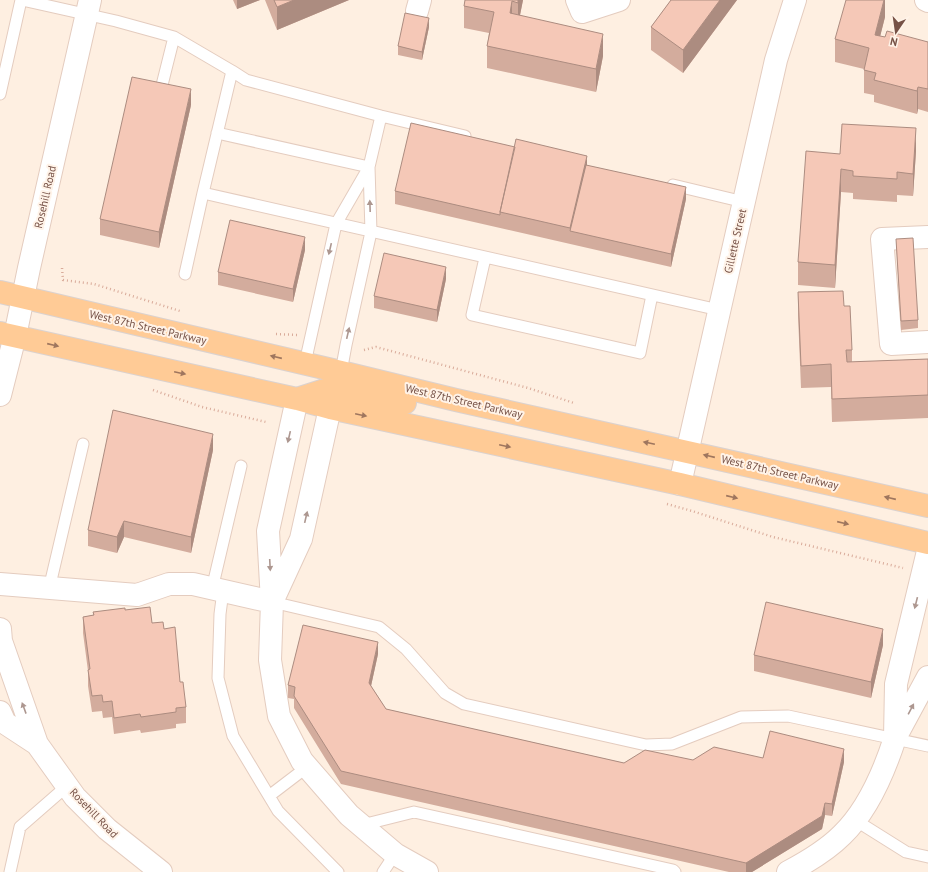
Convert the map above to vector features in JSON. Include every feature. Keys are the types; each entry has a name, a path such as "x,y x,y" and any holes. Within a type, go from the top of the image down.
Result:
{"main road":[{"name":"West 87th Street Parkway","path":"0,292 305,363 456,400 928,506"},
{"path":"7,335 297,399 330,408 680,484 928,543"},
{"path":"297,399 325,390 346,390 414,404 456,400"}],"street":[{"path":"577,0 582,12 619,0"},
{"name":"Gillette Street","path":"680,484 776,60 795,0"},
{"name":"Rosehill Road","path":"0,395 7,335 23,297 89,7"},
{"path":"928,238 882,239 891,344 928,342"},
{"path":"297,399 268,531 272,602 270,660 279,716 302,761 349,815 396,854 427,872"},
{"path":"272,602 301,539 330,408"},
{"path":"895,738 896,684 928,551"},
{"path":"0,584 137,596 169,584 193,584 272,602"},
{"name":"Rosehill Road","path":"0,629 1,641 37,744 75,797 107,829 161,872"},
{"path":"792,871 822,851 842,835 855,820 876,788 895,738 928,677"},
{"name":"Rosehill Road","path":"0,712 5,723 37,744"}],"lane":[{"path":"0,94 22,0 89,7 174,37 246,80 381,116 474,138"},
{"path":"162,85 174,37"},
{"path":"185,274 232,71"},
{"path":"341,372 371,232 369,167 381,116"},
{"path":"218,133 369,167"},
{"path":"305,363 336,224 369,167"},
{"path":"660,182 744,202"},
{"path":"203,193 720,310"},
{"path":"485,258 472,315 624,350 640,353 652,295"},
{"path":"48,588 83,444"},
{"path":"241,466 218,590 220,614 218,678 233,736 268,796 278,811 338,872"},
{"path":"272,602 379,627 406,649 445,693 464,704 646,745 672,744 741,717 788,716 928,746"},
{"path":"268,796 307,767"},
{"path":"10,872 20,827 68,786"},
{"path":"362,825 414,812 673,870 675,872"},
{"path":"855,820 906,852 928,857"},
{"path":"383,872 396,854"}],"path":[{"path":"62,268 63,280 94,284 187,313"},
{"path":"268,334 299,335"},
{"path":"364,350 376,347 528,388 580,405"},
{"path":"149,389 202,407 266,422"},
{"path":"664,504 692,511 773,537 904,568"}],"building":[{"path":"274,0 294,0 277,7"},
{"path":"465,0 518,0 518,3 512,1 510,13 603,34 596,69 487,46 494,12 464,6"},
{"path":"671,0 720,0 683,50 651,27"},
{"path":"846,0 884,0 875,35 885,37 887,31 928,42 928,89 918,87 917,91 874,80 876,73 864,70 869,48 835,39"},
{"path":"405,13 429,18 422,52 398,46"},
{"path":"132,77 191,89 159,232 100,219"},
{"path":"411,123 515,147 500,215 395,191"},
{"path":"842,124 916,128 913,174 897,172 897,179 853,176 853,171 841,169 835,265 798,262 806,151 840,154"},
{"path":"516,139 587,156 570,228 500,212"},
{"path":"586,165 686,187 671,254 570,231"},
{"path":"230,220 305,237 293,289 218,272"},
{"path":"913,238 918,320 901,321 896,239"},
{"path":"384,253 446,267 437,310 374,296"},
{"path":"843,291 844,306 850,306 852,350 846,350 847,362 928,359 928,395 832,399 831,364 801,366 798,292"},
{"path":"113,410 213,434 191,537 124,521 117,537 88,530"},
{"path":"766,602 883,629 871,682 754,655"},
{"path":"150,607 152,623 163,622 164,629 175,627 180,682 183,682 186,707 176,708 176,712 141,717 140,714 114,718 112,701 103,702 102,695 92,696 83,617 94,615 93,612"},
{"path":"303,625 378,642 369,683 386,709 624,763 645,750 693,760 714,747 763,758 770,731 844,749 832,804 825,803 822,816 746,863 341,771 294,696 295,687 288,685"}]}
